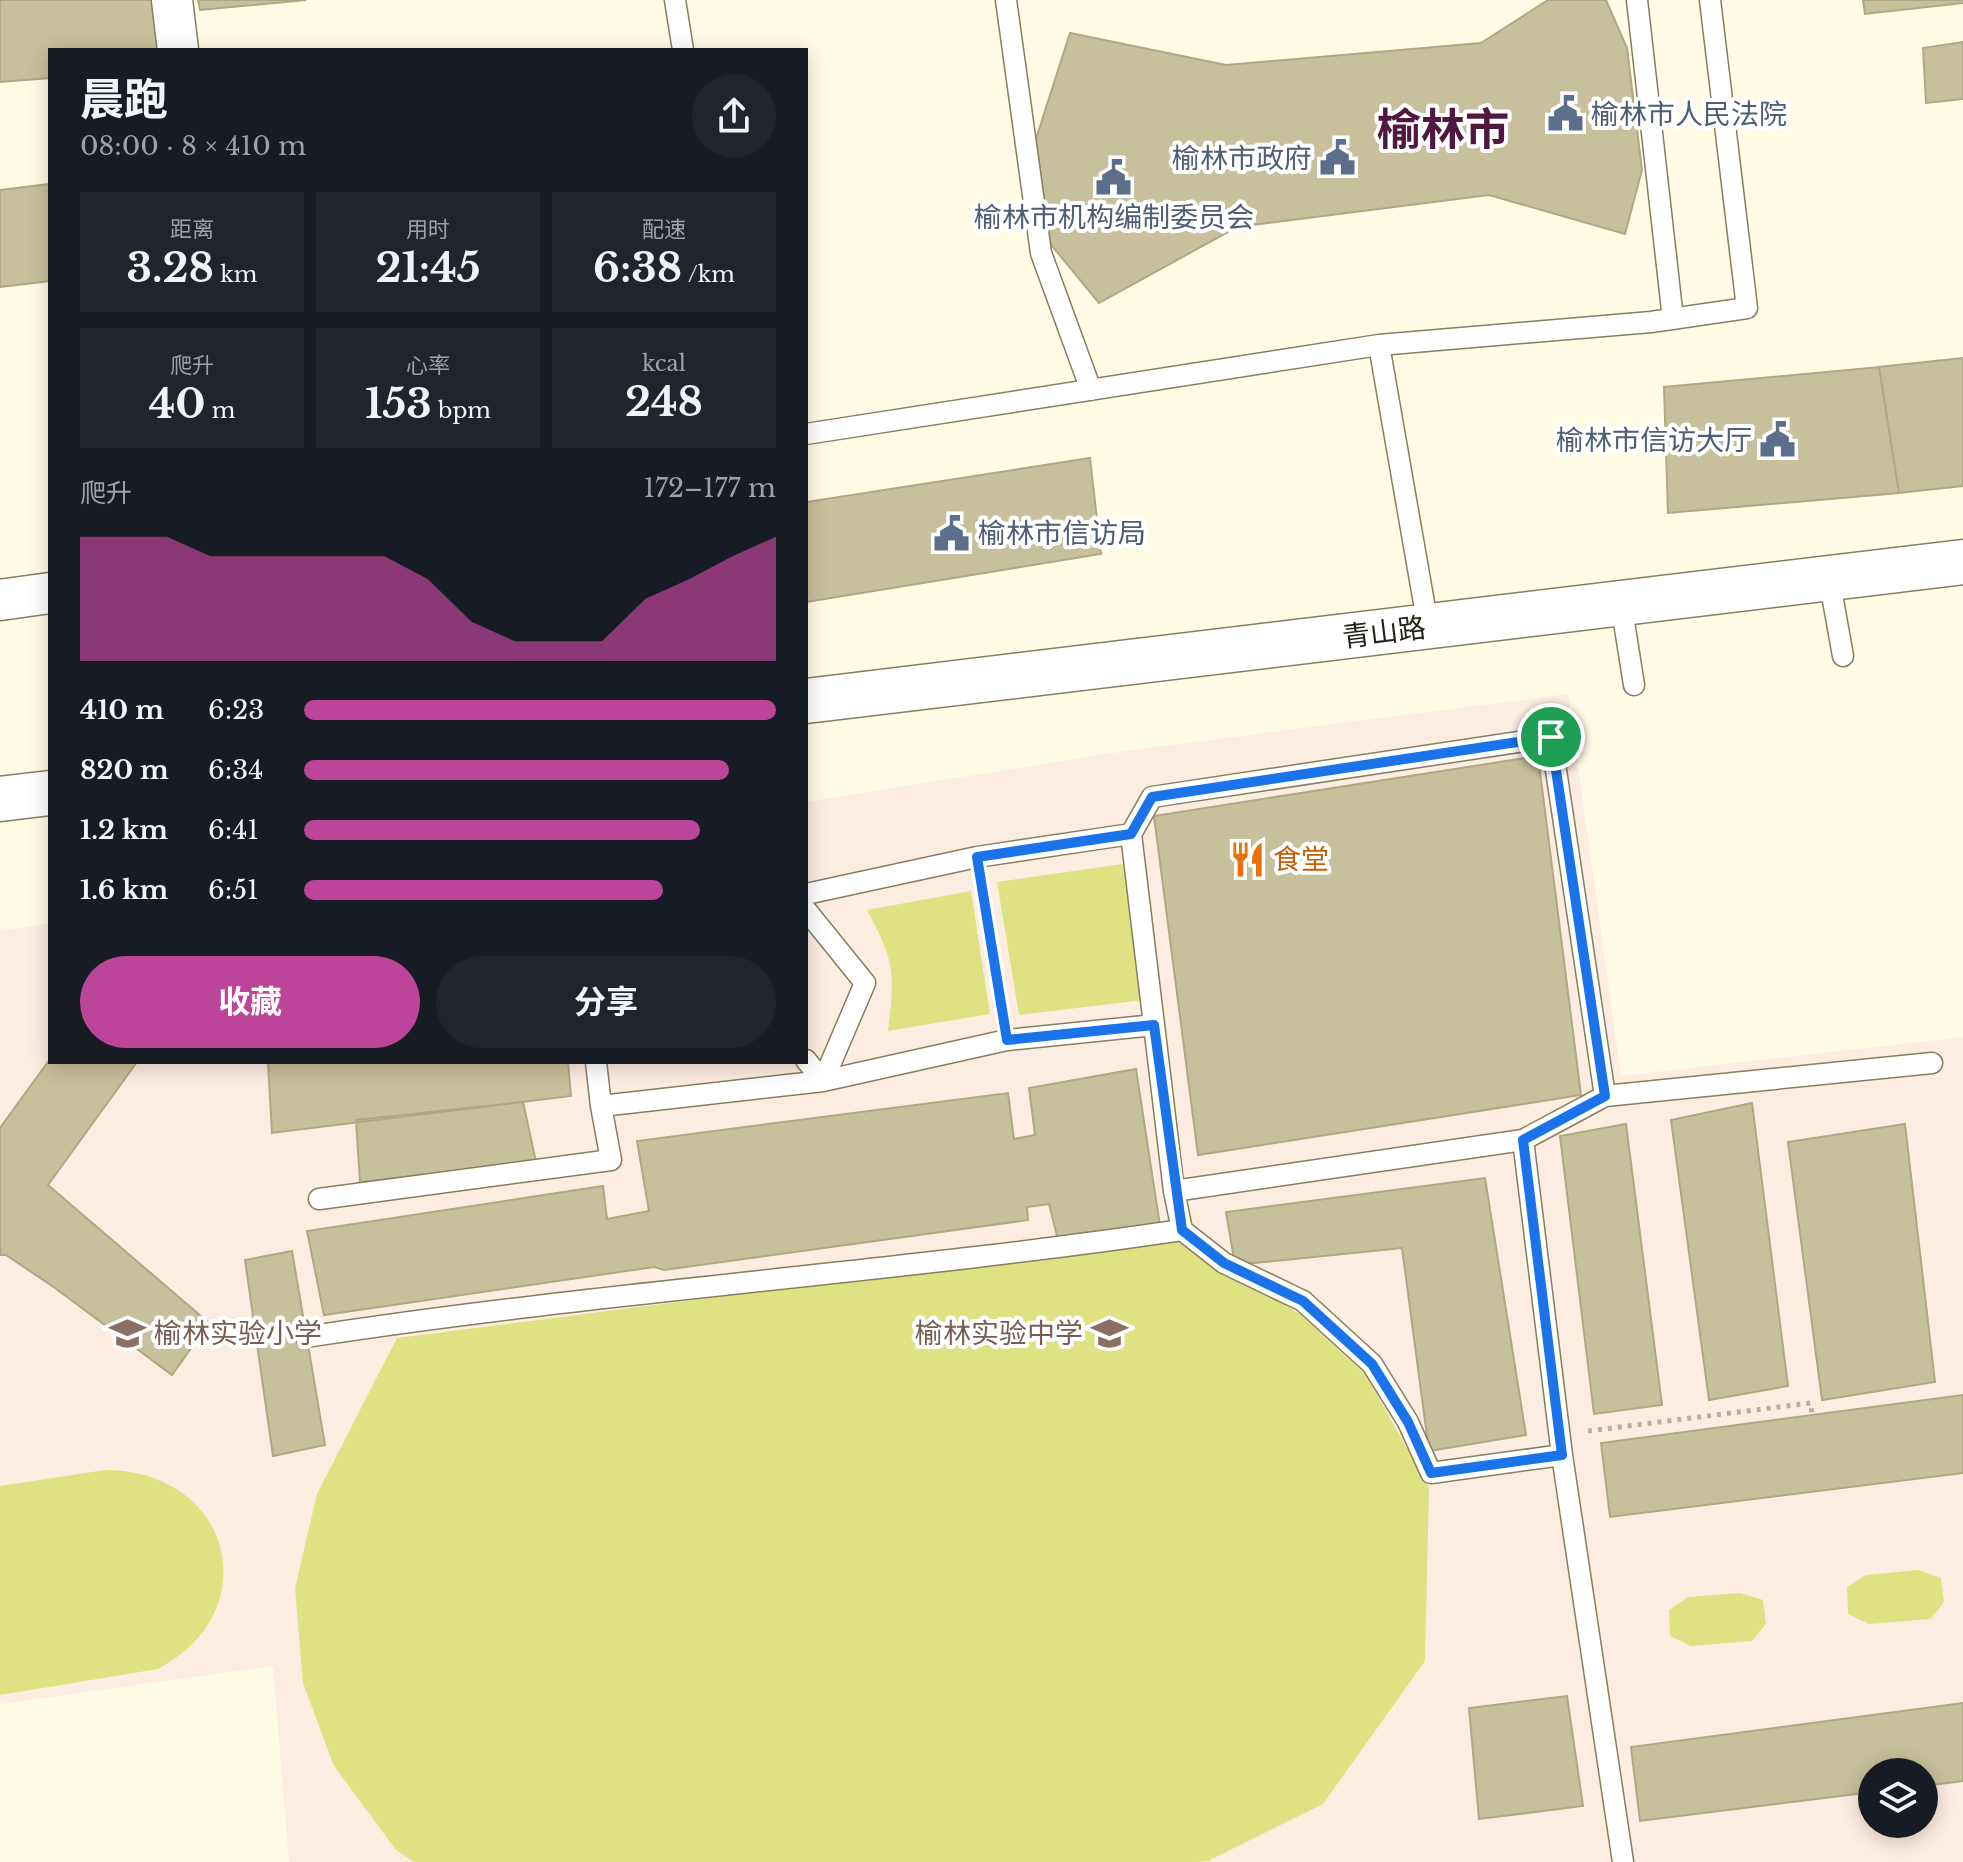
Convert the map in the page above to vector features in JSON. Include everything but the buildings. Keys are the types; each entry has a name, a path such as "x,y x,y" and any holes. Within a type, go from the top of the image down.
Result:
{"street":[{"path":"172,0 178,48"},
{"name":"青山路","path":"808,701 1963,562"},
{"path":"0,600 48,593"},
{"path":"0,799 48,793"}],"lane":[{"path":"675,0 683,48"},
{"path":"1006,0 1041,253 1091,390"},
{"path":"1637,0 1673,319"},
{"path":"808,434 1379,345 1673,319 1747,308 1710,0"},
{"path":"1379,345 1428,626"},
{"path":"1829,578 1843,656"},
{"path":"1621,603 1634,685"},
{"path":"1561,1445 1431,1473 1408,1422 1372,1364 1303,1301 1224,1263 1182,1230 1174,1191 1131,834 1152,797 1551,737 1605,1096"},
{"path":"808,894 977,857 1131,834"},
{"path":"808,912 865,983 823,1081"},
{"path":"601,1106 823,1081 1007,1040 1154,1025"},
{"path":"808,1062 823,1081"},
{"path":"1174,1191 1523,1140 1605,1096 1932,1063"},
{"path":"319,1199 611,1160 596,1064"},
{"path":"1523,1140 1561,1445 1623,1862"},
{"path":"306,1337 450,1314 1042,1250 1182,1230"}],"path":[{"path":"977,857 1007,1040"},
{"path":"1561,1445 1811,1403 1812,1415"}],"shaded area":[{"name":"榆林实验中学","path":"1568,694 1621,1076 1963,1037 1963,1862 289,1862 273,1666 0,1704 0,931 48,923 48,1064 808,1064 808,802 1125,751"}],"green space":[{"path":"1123,864 1144,1000 1019,1015 997,882"},
{"path":"971,891 990,1014 888,1031 891,968 867,910"},
{"path":"1178,1238 1232,1275 1300,1314 1366,1375 1429,1488 1425,1661 1323,1804 1208,1861 1198,1862 414,1862 396,1850 334,1766 303,1683 295,1588 317,1494 397,1338"},
{"path":"105,1470 148,1476 182,1493 206,1517 220,1547 223,1580 214,1613 193,1644 158,1669 0,1695 0,1486"},
{"path":"1918,1570 1941,1578 1944,1602 1931,1619 1869,1624 1848,1614 1847,1587 1866,1575"},
{"path":"1740,1593 1763,1600 1766,1624 1752,1641 1691,1646 1670,1636 1669,1610 1688,1597"}],"place":[{"name":"榆林市人民法院","path":"1565,114"},
{"name":"榆林市政府","path":"1338,158"},
{"name":"榆林市机构编制委员会","path":"1114,177"},
{"name":"榆林市信访大厅","path":"1778,440"},
{"name":"榆林市信访局","path":"952,533"},
{"name":"食堂","path":"1247,859"},
{"name":"榆林实验小学","path":"128,1333"},
{"name":"榆林实验中学","path":"1109,1333"}],"district":[{"name":"榆林市","path":"1443,130"}],"route":[{"path":"1551,737 1605,1096 1523,1140 1562,1455 1431,1473 1408,1422 1372,1364 1303,1301 1224,1263 1182,1230 1174,1191 1154,1025 1007,1040 977,857 1131,834 1152,797 1551,737"}]}
